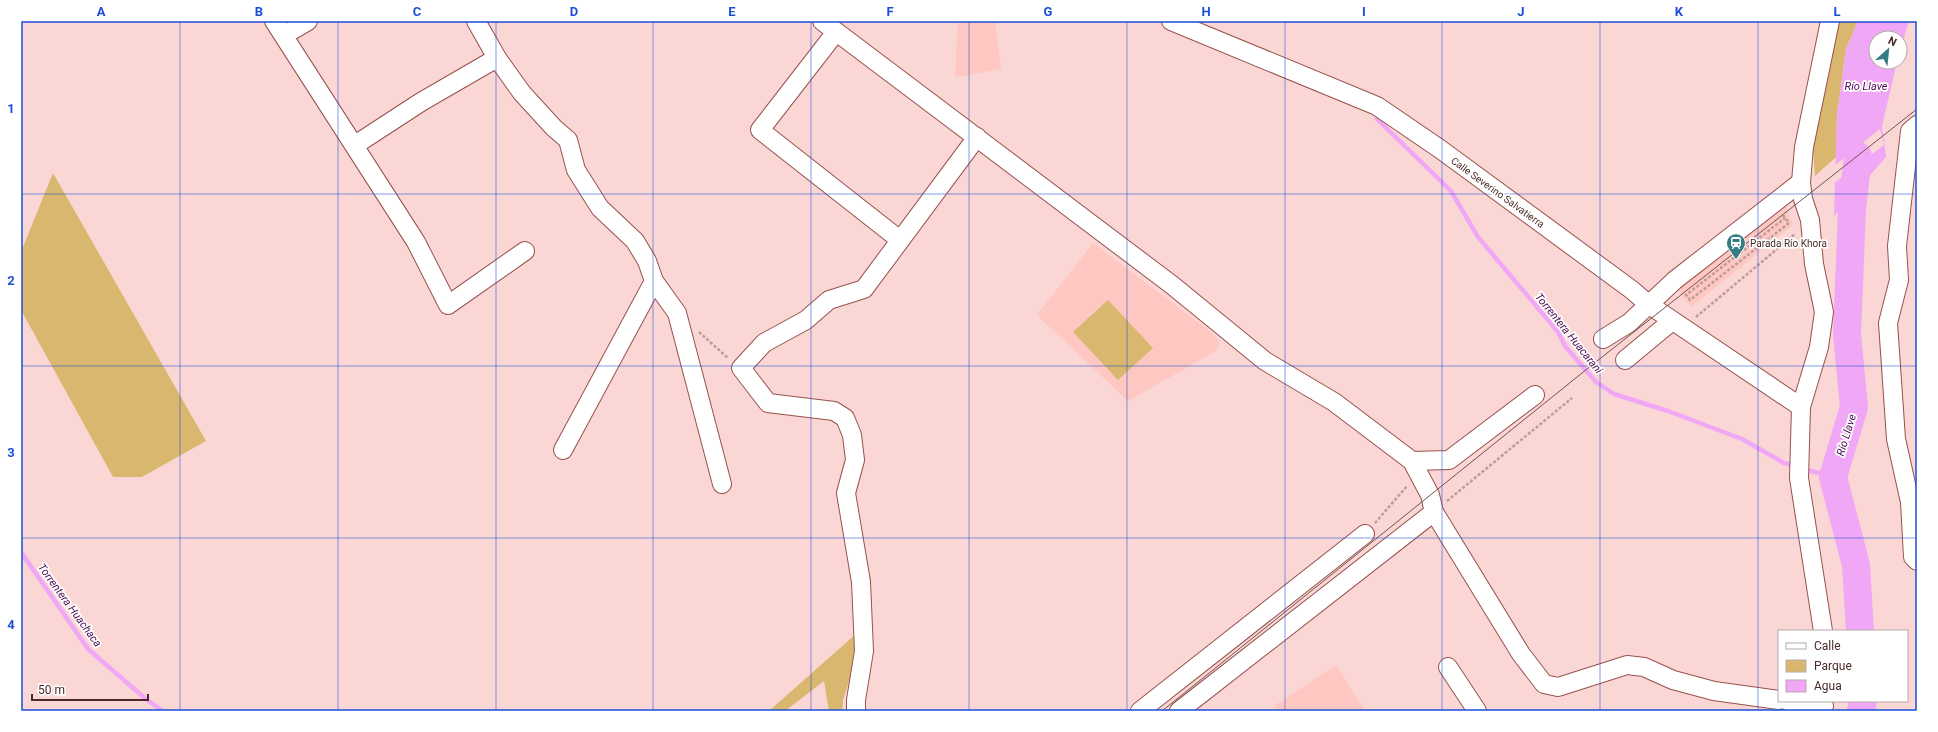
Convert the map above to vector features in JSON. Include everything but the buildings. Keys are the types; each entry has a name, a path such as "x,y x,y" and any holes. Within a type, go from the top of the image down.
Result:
{"street":[{"path":"308,21 279,28 416,242 448,305 525,251"},
{"path":"476,21 497,58 522,93 554,128 568,140 576,170 600,208 635,241 647,261 654,280 677,313 722,484"},
{"name":"Calle Severino Salvatierra","path":"1171,21 1377,106 1440,149 1632,290 1648,304 1801,407"},
{"path":"1823,630 1799,478 1799,456 1801,407 1819,347 1824,312 1814,264 1810,220 1803,199 1801,182 1804,147 1830,21"},
{"path":"900,240 760,130 829,26 1172,285 1265,361 1334,402 1412,460 1430,496 1434,512 1521,654 1544,684 1558,687 1627,665 1644,667 1673,680 1714,691 1778,700"},
{"path":"355,145 421,102 497,58"},
{"path":"1917,125 1910,131 1897,246 1899,280 1888,324 1896,439 1910,502 1913,557 1917,561"},
{"path":"856,711 856,700 864,651 861,582 846,493 855,460 852,435 845,418 834,411 768,403 741,368 764,343 806,320 829,300 864,289 977,137"},
{"path":"1604,339 1629,323 1675,280 1801,182"},
{"path":"563,450 654,280"},
{"path":"1625,360 1678,325"},
{"path":"1412,460 1449,460 1535,395"},
{"path":"1179,711 1434,512"},
{"path":"1140,711 1365,534"},
{"path":"1448,667 1477,711"},
{"path":"1795,702 1824,706"}],"path":[{"path":"1785,218 1789,223 1690,300 1686,295 1785,218"},
{"path":"1678,325 1810,220"},
{"path":"697,330 741,368"},
{"path":"1434,512 1572,398"},
{"path":"1365,534 1409,484 1412,460"}],"shaded area":[{"path":"958,21 995,21 1001,69 955,77"},
{"path":"1784,202 1793,225 1691,307 1676,288"},
{"path":"1093,243 1216,336 1219,344 1216,351 1128,401 1037,315"},
{"path":"1336,665 1365,711 1278,711 1274,706"}],"green space":[{"path":"1839,21 1858,21 1846,49 1837,115 1836,157 1815,176 1812,135"},
{"path":"53,173 206,441 142,477 113,477 21,310 21,252"},
{"path":"1108,300 1153,348 1118,380 1073,332"},
{"path":"857,633 855,662 843,700 842,711 829,711 824,681 785,711 769,711"}],"water":[{"name":"Río Llave","path":"1858,21 1909,21 1906,30 1868,30 1868,70 1895,70 1882,126 1886,157 1834,216 1837,115 1846,49"}],"pier":[{"path":"1880,129 1884,145 1833,184 1834,166"}],"waterway":[{"name":"Torrentera Huacarani","path":"1377,119 1451,191 1478,237 1558,332 1565,346 1596,382 1614,394 1668,411 1742,439 1784,463 1795,466"},
{"name":"Río Llave","path":"1858,156 1852,209 1847,334 1854,407 1833,477 1856,565 1860,630"},
{"name":"Torrentera Huacarani","path":"1804,469 1833,477"},
{"name":"Torrentera Huachaca","path":"21,552 88,649 147,700 163,711"},
{"name":"Río Llave","path":"1861,711 1863,702"}],"tram line":[{"path":"1162,711 1592,365 1917,109"}],"place":[{"name":"Parada Río Khora","path":"1736,260"}]}
